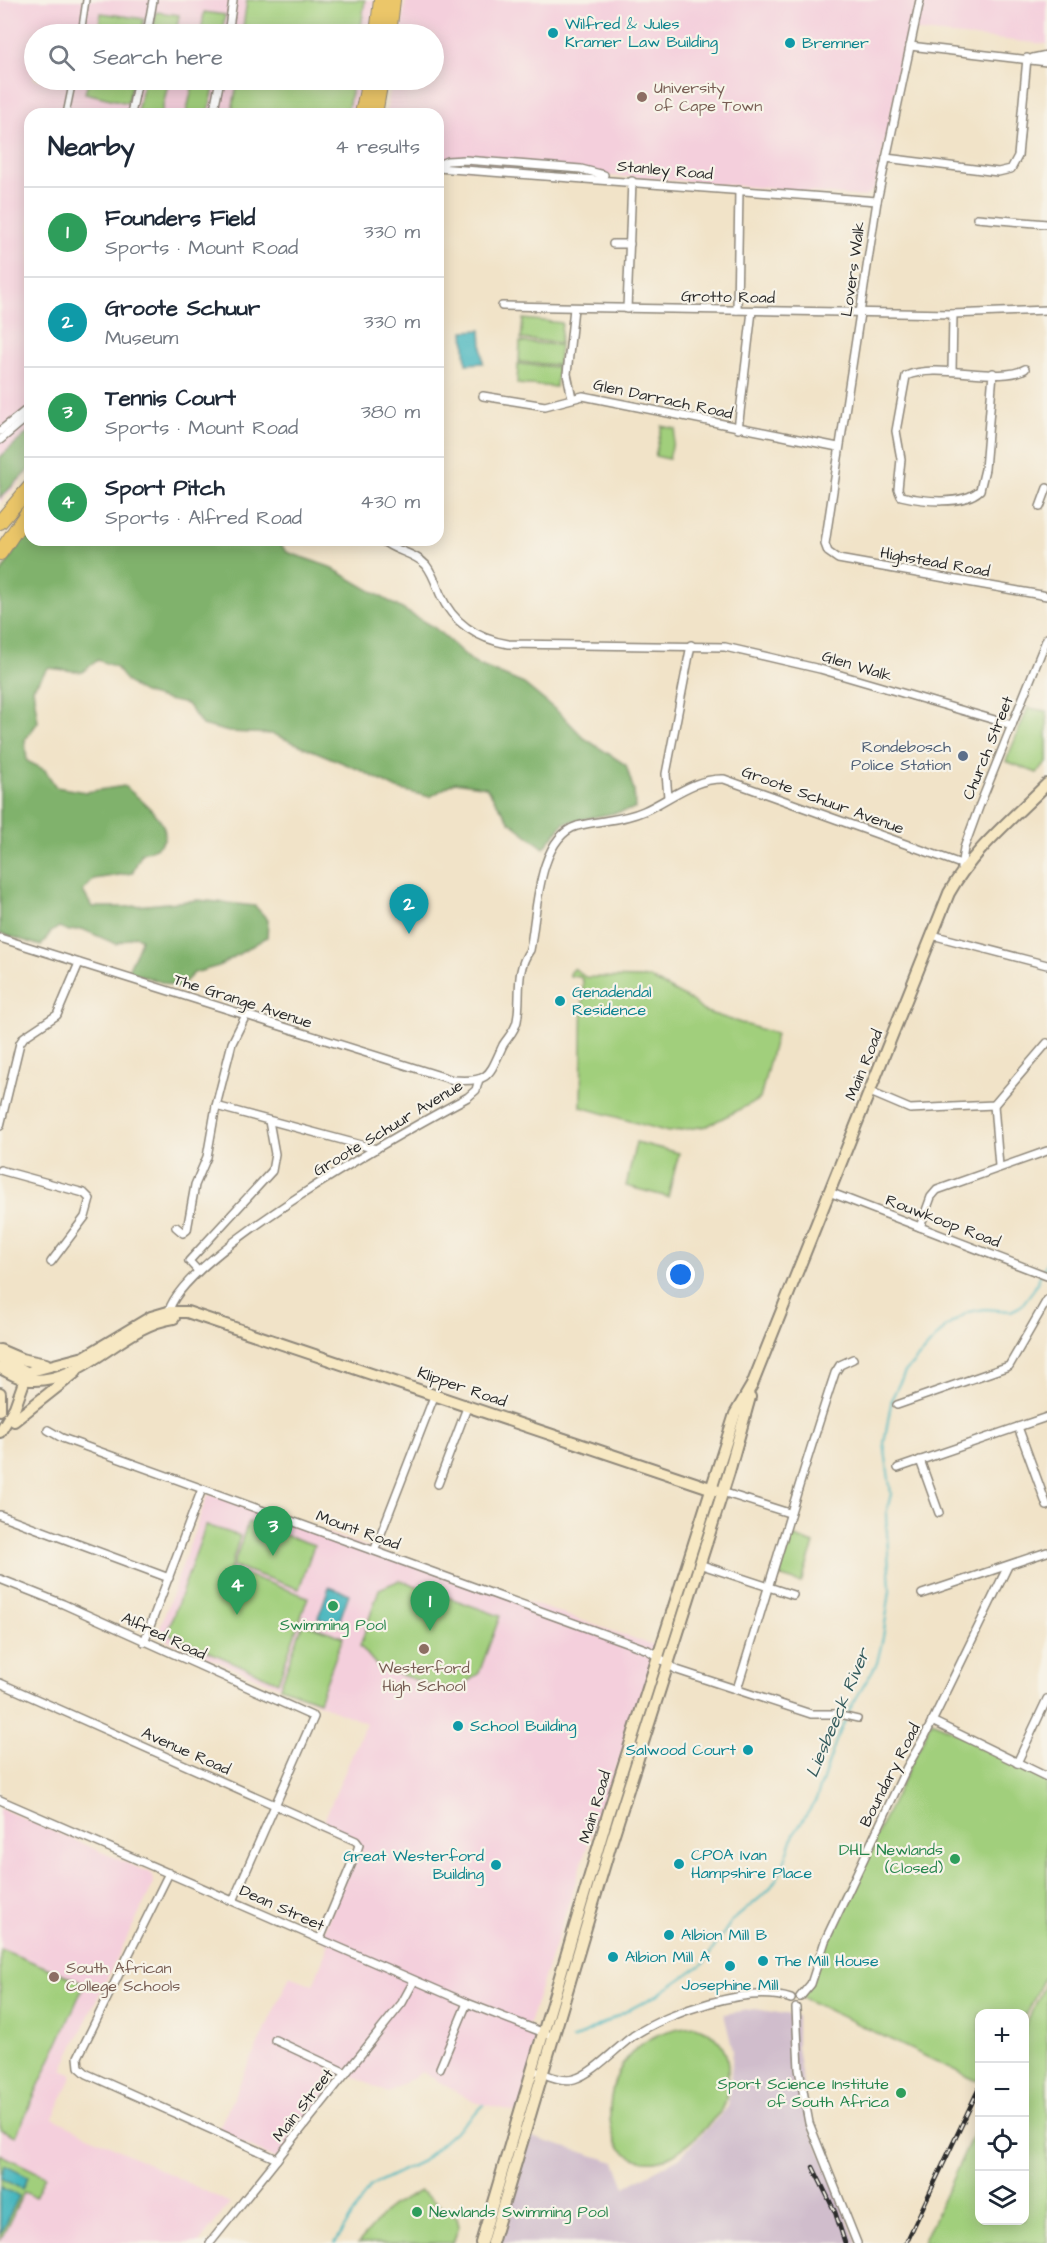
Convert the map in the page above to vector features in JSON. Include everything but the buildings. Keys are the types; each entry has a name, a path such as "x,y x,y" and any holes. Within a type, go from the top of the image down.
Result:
{"highway":[{"path":"378,24 381,0"},
{"path":"390,24 393,0"},
{"path":"363,108 367,90"},
{"path":"376,108 379,90"},
{"path":"0,509 24,483"},
{"path":"0,522 24,494"},
{"path":"0,553 24,518"}],"main road":[{"name":"Main Road","path":"492,2243 538,2072 543,2032 752,1385 961,867 1047,784"},
{"name":"Klipper Road","path":"28,1378 86,1365 168,1316"},
{"name":"Klipper Road","path":"28,1378 52,1365 84,1357 137,1323 168,1316 203,1316 717,1490"},
{"path":"0,1350 21,1359 52,1365"},
{"path":"0,1358 28,1378"},
{"path":"0,1432 86,1365"},
{"path":"0,1368 28,1378"},
{"path":"14,1420 26,1400 28,1378"},
{"path":"0,1432 15,1407 28,1378"},
{"path":"0,1393 0,1410"},
{"name":"Main Road","path":"481,2243 538,2072 554,2036 663,1661 699,1564 717,1490"}],"street":[{"path":"82,24 86,0"},
{"path":"149,24 153,0"},
{"path":"229,24 233,0"},
{"name":"Lovers Walk","path":"825,544 877,201 920,0"},
{"path":"910,46 1029,58 1047,62"},
{"path":"1029,58 1047,55"},
{"path":"885,158 998,172 1011,170 1018,156 1029,58"},
{"path":"67,108 71,90"},
{"path":"132,108 136,90"},
{"path":"214,108 218,90"},
{"path":"444,164 456,159 548,166 581,169 615,179"},
{"name":"Stanley Road","path":"444,166 877,201"},
{"path":"627,309 632,181"},
{"path":"737,310 740,190"},
{"path":"977,218 1047,224"},
{"path":"613,244 630,244"},
{"name":"Grotto Road","path":"502,306 953,314 1047,310"},
{"path":"572,398 567,374 574,308"},
{"path":"738,429 752,311"},
{"path":"952,371 953,314"},
{"path":"993,373 985,469 980,490 970,496 948,500 901,496 898,489 901,459 896,436 905,378 913,374 952,371 993,373 1013,374 1025,369"},
{"name":"Glen Darrach Road","path":"483,396 545,406 561,404 572,398 583,396 738,429 838,447"},
{"path":"0,431 24,412"},
{"path":"0,440 24,420"},
{"path":"1040,507 1047,488"},
{"name":"Highstead Road","path":"825,544 828,552 838,559 1047,596"},
{"name":"Glen Walk","path":"394,546 415,556 426,566 446,604 465,626 483,638 508,644 725,647 794,662 1012,725"},
{"name":"Church Street","path":"961,867 979,807 1047,638"},
{"path":"668,797 666,774 691,645"},
{"name":"Groote Schuur Avenue","path":"168,1316 175,1294 225,1247 376,1149 468,1097 478,1086 479,1079 496,1066 502,1048 517,1022 519,973 523,960 530,950 545,865 558,839 572,828 633,815 668,797 710,780 732,781 961,867"},
{"path":"932,935 1047,965"},
{"name":"The Grange Avenue","path":"0,938 453,1080 479,1079"},
{"path":"0,1126 20,1043 24,1036 57,1015 79,963"},
{"path":"176,1227 183,1233 187,1230 195,1185 212,1137 216,1106 232,1043 246,1015"},
{"path":"999,1166 994,1105 1047,1043"},
{"path":"870,1092 910,1108 994,1105"},
{"path":"216,1106 376,1149"},
{"path":"198,1271 189,1261 272,1171 275,1154 269,1121"},
{"path":"920,1227 931,1197 937,1190 999,1166 1047,1151"},
{"path":"0,1170 84,1193 90,1199 85,1217 51,1262"},
{"name":"Rouwkoop Road","path":"829,1192 1047,1276"},
{"path":"897,1405 1009,1366 1047,1300"},
{"path":"737,1689 789,1513 817,1436 835,1373 840,1365 853,1359"},
{"path":"375,1550 435,1394"},
{"path":"438,1484 468,1405"},
{"path":"898,1468 1047,1417"},
{"path":"1017,1427 1047,1506"},
{"name":"Mount Road","path":"48,1430 62,1438 648,1650 663,1661 737,1689 811,1714 836,1714"},
{"path":"920,1460 939,1513"},
{"path":"144,1642 202,1489"},
{"path":"717,1490 789,1513"},
{"path":"0,1515 169,1578"},
{"path":"922,1594 1047,1552"},
{"path":"699,1564 793,1595"},
{"name":"Boundary Road","path":"801,1997 811,1984 825,1941 907,1767 1008,1566"},
{"name":"Alfred Road","path":"0,1579 63,1604 311,1715 315,1720 276,1806"},
{"name":"Avenue Road","path":"0,1683 353,1839 359,1845 320,1939"},
{"path":"1017,1763 1047,1699"},
{"path":"836,1714 858,1719"},
{"path":"932,1721 1047,1777"},
{"name":"Dean Street","path":"0,1800 467,2004 554,2036"},
{"path":"233,1901 276,1806"},
{"path":"169,1873 78,2057 79,2067 87,2074 278,2159"},
{"name":"Main Street","path":"210,2243 402,2003 414,1980"},
{"path":"538,2072 564,2080 575,2079 634,2035 661,2020 695,2008 762,1994 779,1995 791,1999 795,1996 801,1997 802,2004 796,2008"},
{"path":"791,1999 791,2005 796,2008"},
{"path":"440,2068 467,2004"},
{"path":"796,2008 798,2058 809,2123 857,2243"},
{"path":"274,2040 346,2073"}],"shaded area":[{"path":"0,0 375,0 371,24 24,24 24,90 360,90 355,108 24,108 24,477 0,503"},
{"name":"University of Cape Town","path":"405,0 1047,0 1047,44 909,31 875,189 865,197 647,178 444,167 444,108 387,108 390,90 444,90 444,24 402,24"},
{"path":"212,1494 659,1647 663,1654 601,1805 528,2027 543,2033 520,2113 474,2102 422,2072 388,2093 346,2073 277,2159 217,2132 290,1976 313,1985 329,1943 320,1939 359,1845 322,1825 366,1723 166,1640 161,1634 160,1628 207,1496"},
{"name":"South African College Schools","path":"0,1808 150,1873 153,1878 154,1883 62,2070 73,2075 53,2118 230,2203 199,2243 0,2243"},
{"path":"755,2009 797,2016 797,2048 809,2123 857,2243 481,2243 514,2132 615,2162 625,2187 679,2158 728,2107 733,2051 724,2014"}],"green space":[{"path":"247,0 365,0 361,24 243,24"},
{"path":"156,12 179,15 178,24 154,24"},
{"path":"204,12 225,15 224,24 202,24"},
{"path":"101,13 144,19 143,24 99,24"},
{"path":"86,90 131,90 128,103 85,93"},
{"path":"142,90 167,90 162,108 138,108"},
{"path":"192,90 214,90 209,108 187,108"},
{"path":"236,90 351,90 348,108 233,108"},
{"path":"523,319 562,323 560,343 521,339"},
{"path":"520,342 560,345 558,365 519,362"},
{"path":"518,364 558,367 556,387 517,384"},
{"path":"662,426 676,429 669,459 655,456"},
{"path":"24,436 24,475 0,498 0,457"},
{"path":"24,536 24,546 282,546 287,552 330,567 435,628 474,663 524,684 563,716 584,738 626,765 634,791 635,809 564,823 544,848 510,822 486,787 455,782 430,797 397,789 360,770 273,734 229,732 202,725 187,704 146,694 129,684 116,667 98,660 82,672 48,668 33,688 38,722 25,740 27,761 45,770 56,787 86,792 124,786 153,811 165,831 164,839 157,847 142,853 132,873 94,879 83,891 92,907 126,907 198,900 255,906 268,920 267,937 219,966 194,973 179,988 128,971 141,938 135,936 116,944 82,929 69,931 59,927 50,933 41,946 0,933 0,574"},
{"path":"1028,708 1047,711 1047,763 1037,773 1006,761"},
{"path":"574,968 585,977 650,978 692,1001 703,1011 776,1034 760,1099 707,1126 668,1132 581,1107 583,981 580,977 570,976"},
{"path":"636,1142 679,1153 668,1197 626,1186"},
{"path":"248,1522 314,1545 299,1589 233,1566"},
{"path":"206,1525 240,1536 230,1569 308,1597 278,1682 167,1633"},
{"path":"792,1536 814,1544 801,1583 779,1576"},
{"path":"400,1580 500,1616 479,1673 454,1693 378,1667 360,1646 379,1589"},
{"path":"303,1623 343,1637 319,1701 280,1687"},
{"name":"DHL Newlands (Closed)","path":"932,1721 1047,1777 1047,1971 1029,2009 975,2009 975,2080 801,1997 811,1984 825,1941"},
{"path":"0,1949 85,1983 16,2136 0,2129"},
{"path":"1047,1980 1047,2243 923,2243 975,2130 975,2225 1029,2225 1029,2018"},
{"path":"695,2026 713,2035 724,2048 727,2056 727,2094 724,2106 703,2131 684,2148 662,2159 639,2160 623,2151 613,2133 610,2118 615,2081 622,2066 644,2042 659,2034"},
{"path":"0,2154 45,2176 35,2197 24,2192 0,2241"},
{"name":"Newlands Swimming Pool","path":"420,2191 457,2218 459,2226 453,2243 358,2243 390,2207"}],"water":[{"path":"481,330 483,363 466,364 464,331"},
{"name":"Swimming Pool","path":"329,1587 349,1594 338,1625 318,1618"},
{"path":"4,2165 28,2177 22,2189 0,2178"},
{"path":"0,2187 19,2196 0,2234"}],"waterway":[{"name":"Liesbeeck River","path":"572,2040 657,1995 704,1963 731,1922 769,1890 781,1872 794,1834 816,1800 836,1741 851,1707 877,1663 890,1591 886,1514 891,1494 884,1443 892,1398 905,1372 946,1327 968,1312 985,1309 1011,1311 1021,1306 1034,1289 1047,1261"},
{"name":"Liesbeeck River","path":"335,2243 370,2186 422,2161 484,2105"}],"railway":[{"path":"906,2243 975,2097"},
{"path":"813,2167 835,2212 845,2243"}],"place":[{"name":"Wilfred & Jules Kramer Law Building","path":"553,33"},
{"name":"Bremner","path":"790,43"},
{"name":"University of Cape Town","path":"642,97"},
{"name":"Rondebosch Police Station","path":"963,756"},
{"name":"Groote Schuur","path":"409,934"},
{"name":"Genadendal Residence","path":"560,1001"},
{"name":"Tennis Court","path":"273,1556"},
{"name":"Swimming Pool","path":"333,1606"},
{"name":"Sport Pitch","path":"237,1615"},
{"name":"Founders Field","path":"430,1631"},
{"name":"Westerford High School","path":"424,1649"},
{"name":"School Building","path":"458,1726"},
{"name":"Salwood Court","path":"748,1750"},
{"name":"DHL Newlands (Closed)","path":"955,1859"},
{"name":"CPOA Ivan Hampshire Place","path":"679,1864"},
{"name":"Great Westerford Building","path":"496,1865"},
{"name":"Albion Mill B","path":"669,1935"},
{"name":"Albion Mill A","path":"613,1957"},
{"name":"The Mill House","path":"763,1961"},
{"name":"Josephine Mill","path":"730,1966"},
{"name":"South African College Schools","path":"54,1977"},
{"name":"Sport Science Institute of South Africa","path":"901,2093"},
{"name":"Newlands Swimming Pool","path":"417,2212"}]}
